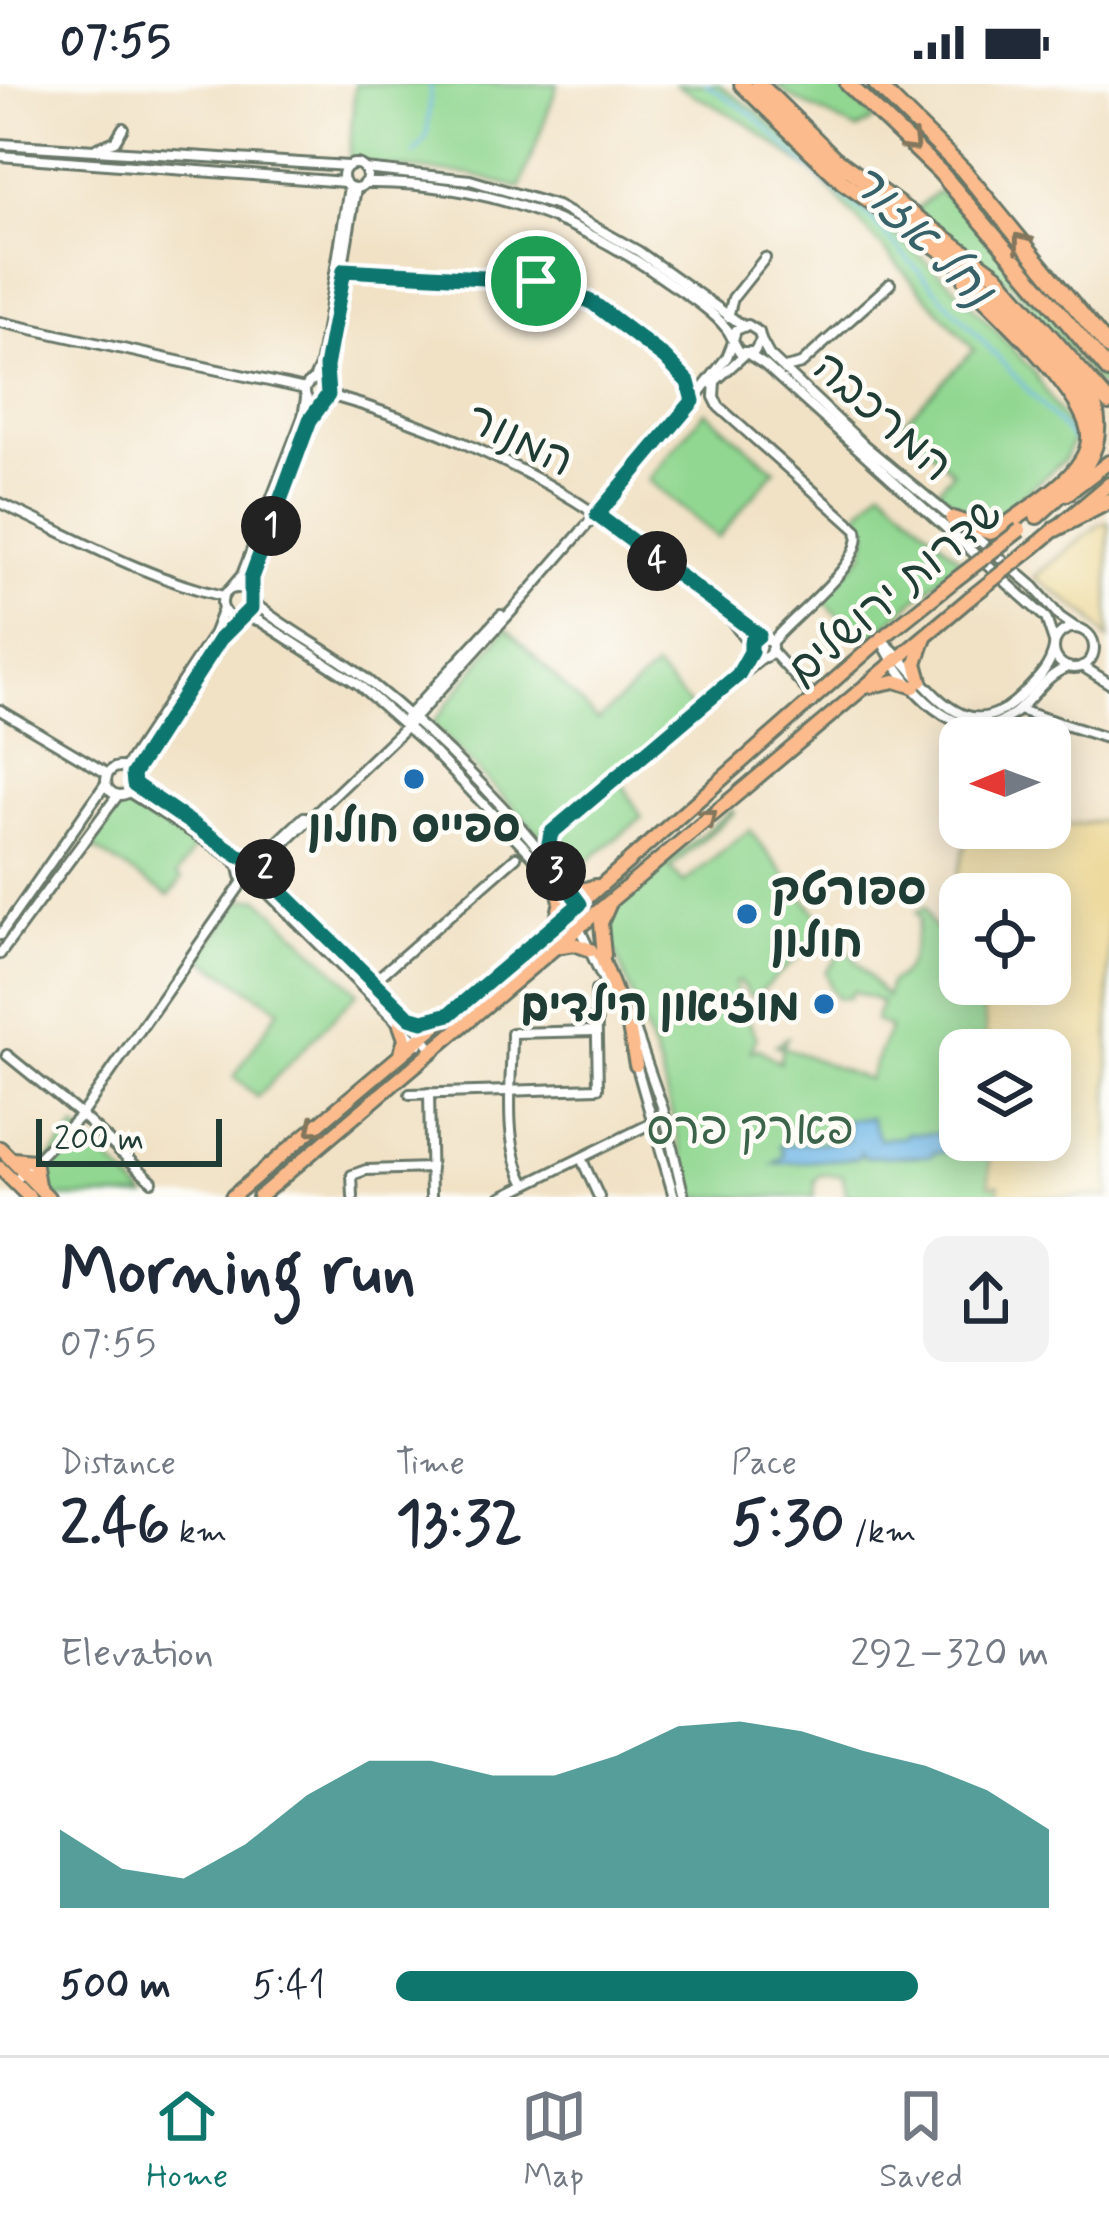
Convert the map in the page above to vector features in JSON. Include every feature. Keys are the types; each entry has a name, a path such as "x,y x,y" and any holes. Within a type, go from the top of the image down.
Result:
{"highway":[{"path":"742,84 823,165 969,272 1013,312 1098,414 1098,454 1037,516"},
{"path":"759,84 834,158 996,275 1109,403"},
{"path":"848,84 940,172 1109,371"},
{"path":"876,84 963,170 1109,348"},
{"path":"908,229 1022,337 1079,408 1089,434 1085,455 1076,468 1004,527 990,532 953,519"},
{"path":"1055,529 1109,502"}],"main road":[{"name":"שדרות ירושלים","path":"260,1197 583,922 618,880 810,698 827,690 881,639 1109,462"},
{"name":"שדרות ירושלים","path":"232,1197 555,925 864,688 1109,484"},
{"path":"864,688 895,681 917,684 916,657 927,633"},
{"path":"555,925 561,884 578,890 618,880"},
{"path":"618,880 603,916 598,953 629,1027 636,1065"},
{"path":"544,954 565,944 598,953"},
{"path":"397,1059 405,1039 404,1021 450,1014"},
{"path":"0,1148 6,1163 24,1171 38,1194"},
{"path":"6,1163 24,1171 38,1194"}],"street":[{"path":"89,151 115,141 123,128 125,142 134,150"},
{"path":"0,143 356,164 364,169 470,180 528,195 615,236 729,318 756,328 761,340 758,349 713,379 696,382 593,303 561,288 536,281 344,270"},
{"path":"0,156 468,192 524,205 564,220 656,272 712,315 746,354"},
{"path":"0,954 128,783 251,598 251,578 310,420 326,395 353,185 343,173 347,166"},
{"path":"128,783 213,635 227,592 242,575 303,417 308,389 320,366 353,185 364,169"},
{"path":"709,303 733,298 765,258"},
{"path":"781,367 801,364 890,284"},
{"path":"729,318 733,298"},
{"path":"0,322 326,395"},
{"path":"262,876 269,858 407,722 471,645 597,515 713,379 728,357 736,330 744,325"},
{"name":"המרכבה","path":"761,340 765,351 800,385 1076,628"},
{"name":"המרכבה","path":"746,354 765,364 1046,618 1054,645"},
{"path":"800,385 801,364"},
{"path":"684,376 692,404"},
{"path":"522,837 551,833 738,675 857,550 857,530 719,407 713,379"},
{"path":"308,389 313,404 326,395"},
{"name":"המנור","path":"326,395 390,412 543,481 597,515 726,614 766,647 810,698"},
{"path":"692,404 719,407"},
{"path":"0,503 190,588 227,592 242,588 364,677 546,858 631,1018 685,1197"},
{"path":"223,609 228,615 260,621 395,711 419,709"},
{"name":"המנור","path":"726,614 750,649"},
{"path":"881,639 937,711 961,724 986,726 1018,710 1055,672 1082,666 1094,648 1090,636 1076,628 1061,632 1041,674 1014,702 992,716 958,713 917,684"},
{"path":"1054,645 1057,659 1067,667"},
{"path":"750,649 766,647"},
{"path":"750,649 766,647"},
{"path":"738,675 750,649"},
{"path":"1082,666 1109,683"},
{"path":"419,709 422,735"},
{"path":"0,710 107,778 128,783 235,853 260,860 262,876 432,1048"},
{"path":"1018,710 1109,740"},
{"path":"395,711 395,734"},
{"path":"239,866 250,857 266,854 395,734 422,735"},
{"path":"7,944 1,930 115,767 128,783 231,857 244,880"},
{"path":"97,768 98,797"},
{"path":"546,858 551,833"},
{"path":"522,837 533,856 561,884"},
{"path":"375,980 516,857 522,837"},
{"path":"516,857 533,856"},
{"path":"24,1171 81,1115 244,880 262,876"},
{"path":"262,876 375,980 404,1021"},
{"path":"410,1094 598,1088 596,990"},
{"path":"526,1184 514,1159 512,1033 596,1030"},
{"path":"8,1055 152,1181"},
{"path":"636,1065 659,1120 674,1197"},
{"path":"429,1094 431,1197"},
{"path":"504,1196 659,1120"},
{"path":"582,1160 598,1197"},
{"path":"352,1197 352,1175 366,1170 430,1168"}],"green space":[{"path":"355,84 558,84 520,188 472,175 349,160"},
{"path":"674,84 718,84 755,110 952,284 1033,371 1074,437 1064,460 991,522 980,521 937,490 953,472 902,423 974,350 819,177 745,122"},
{"path":"776,84 838,84 875,119 857,130 788,95"},
{"path":"938,191 986,233 1029,281 1109,383 1109,396 1013,286 914,211"},
{"path":"705,411 775,470 718,538 648,480"},
{"path":"882,487 961,560 867,642 822,600 864,553 867,531 855,517"},
{"path":"506,628 598,720 655,668 692,708 620,779 642,818 575,871 432,724"},
{"path":"119,801 196,846 169,896 92,847"},
{"name":"פארק פרס","path":"732,810 670,868 684,883 749,830 829,929 756,995 750,996 739,981 734,984 756,1038 751,1051 759,1049 780,1063 782,1047 776,1045 787,1038 783,1047 868,1080 890,1027 875,1021 882,1002 852,991 849,998 837,998 826,971 835,962 841,943 886,997 890,982 903,972 911,956 920,919 916,912 925,908 939,931 939,1005 981,1005 986,1029 939,1029 939,1161 990,1161 989,1184 999,1185 999,1197 845,1197 843,1175 820,1175 814,1197 693,1197 660,1069 606,927 617,904"},
{"path":"259,898 358,992 257,1097 234,1077 279,1009 201,958 241,900"},
{"path":"76,1128 146,1197 51,1197 42,1187 40,1170"}],"sand":[{"path":"1109,523 1109,640 1089,616 1034,577 1100,524"},
{"path":"1109,820 1109,1197 999,1197 999,1185 989,1185 990,1161 1071,1161 1071,1029 986,1029 981,1005 1071,1005 1071,873 958,873 964,849 1071,849 1071,825"}],"water":[{"path":"871,1118 879,1139 939,1134 939,1153 864,1157 861,1152 858,1158 774,1164 784,1156 780,1145 848,1141 847,1119"}],"waterway":[{"path":"414,154 427,136 431,84"},
{"name":"נחל אזור","path":"706,84 753,115 869,217 1079,446"}],"place":[{"name":"ספייס חולון","path":"414,779"},
{"name":"ספורטק חולון","path":"747,914"},
{"name":"מוזיאון הילדים","path":"824,1004"}],"route":[{"path":"344,270 536,281 593,303 665,358 688,382 693,401 597,515 759,635 751,642 751,652 738,675 551,833 546,858 580,904 450,1014 418,1020 409,1017 264,875 260,860 239,856 134,784 133,774 220,639 251,608 251,578 310,420 328,395 326,367 344,270"}]}
